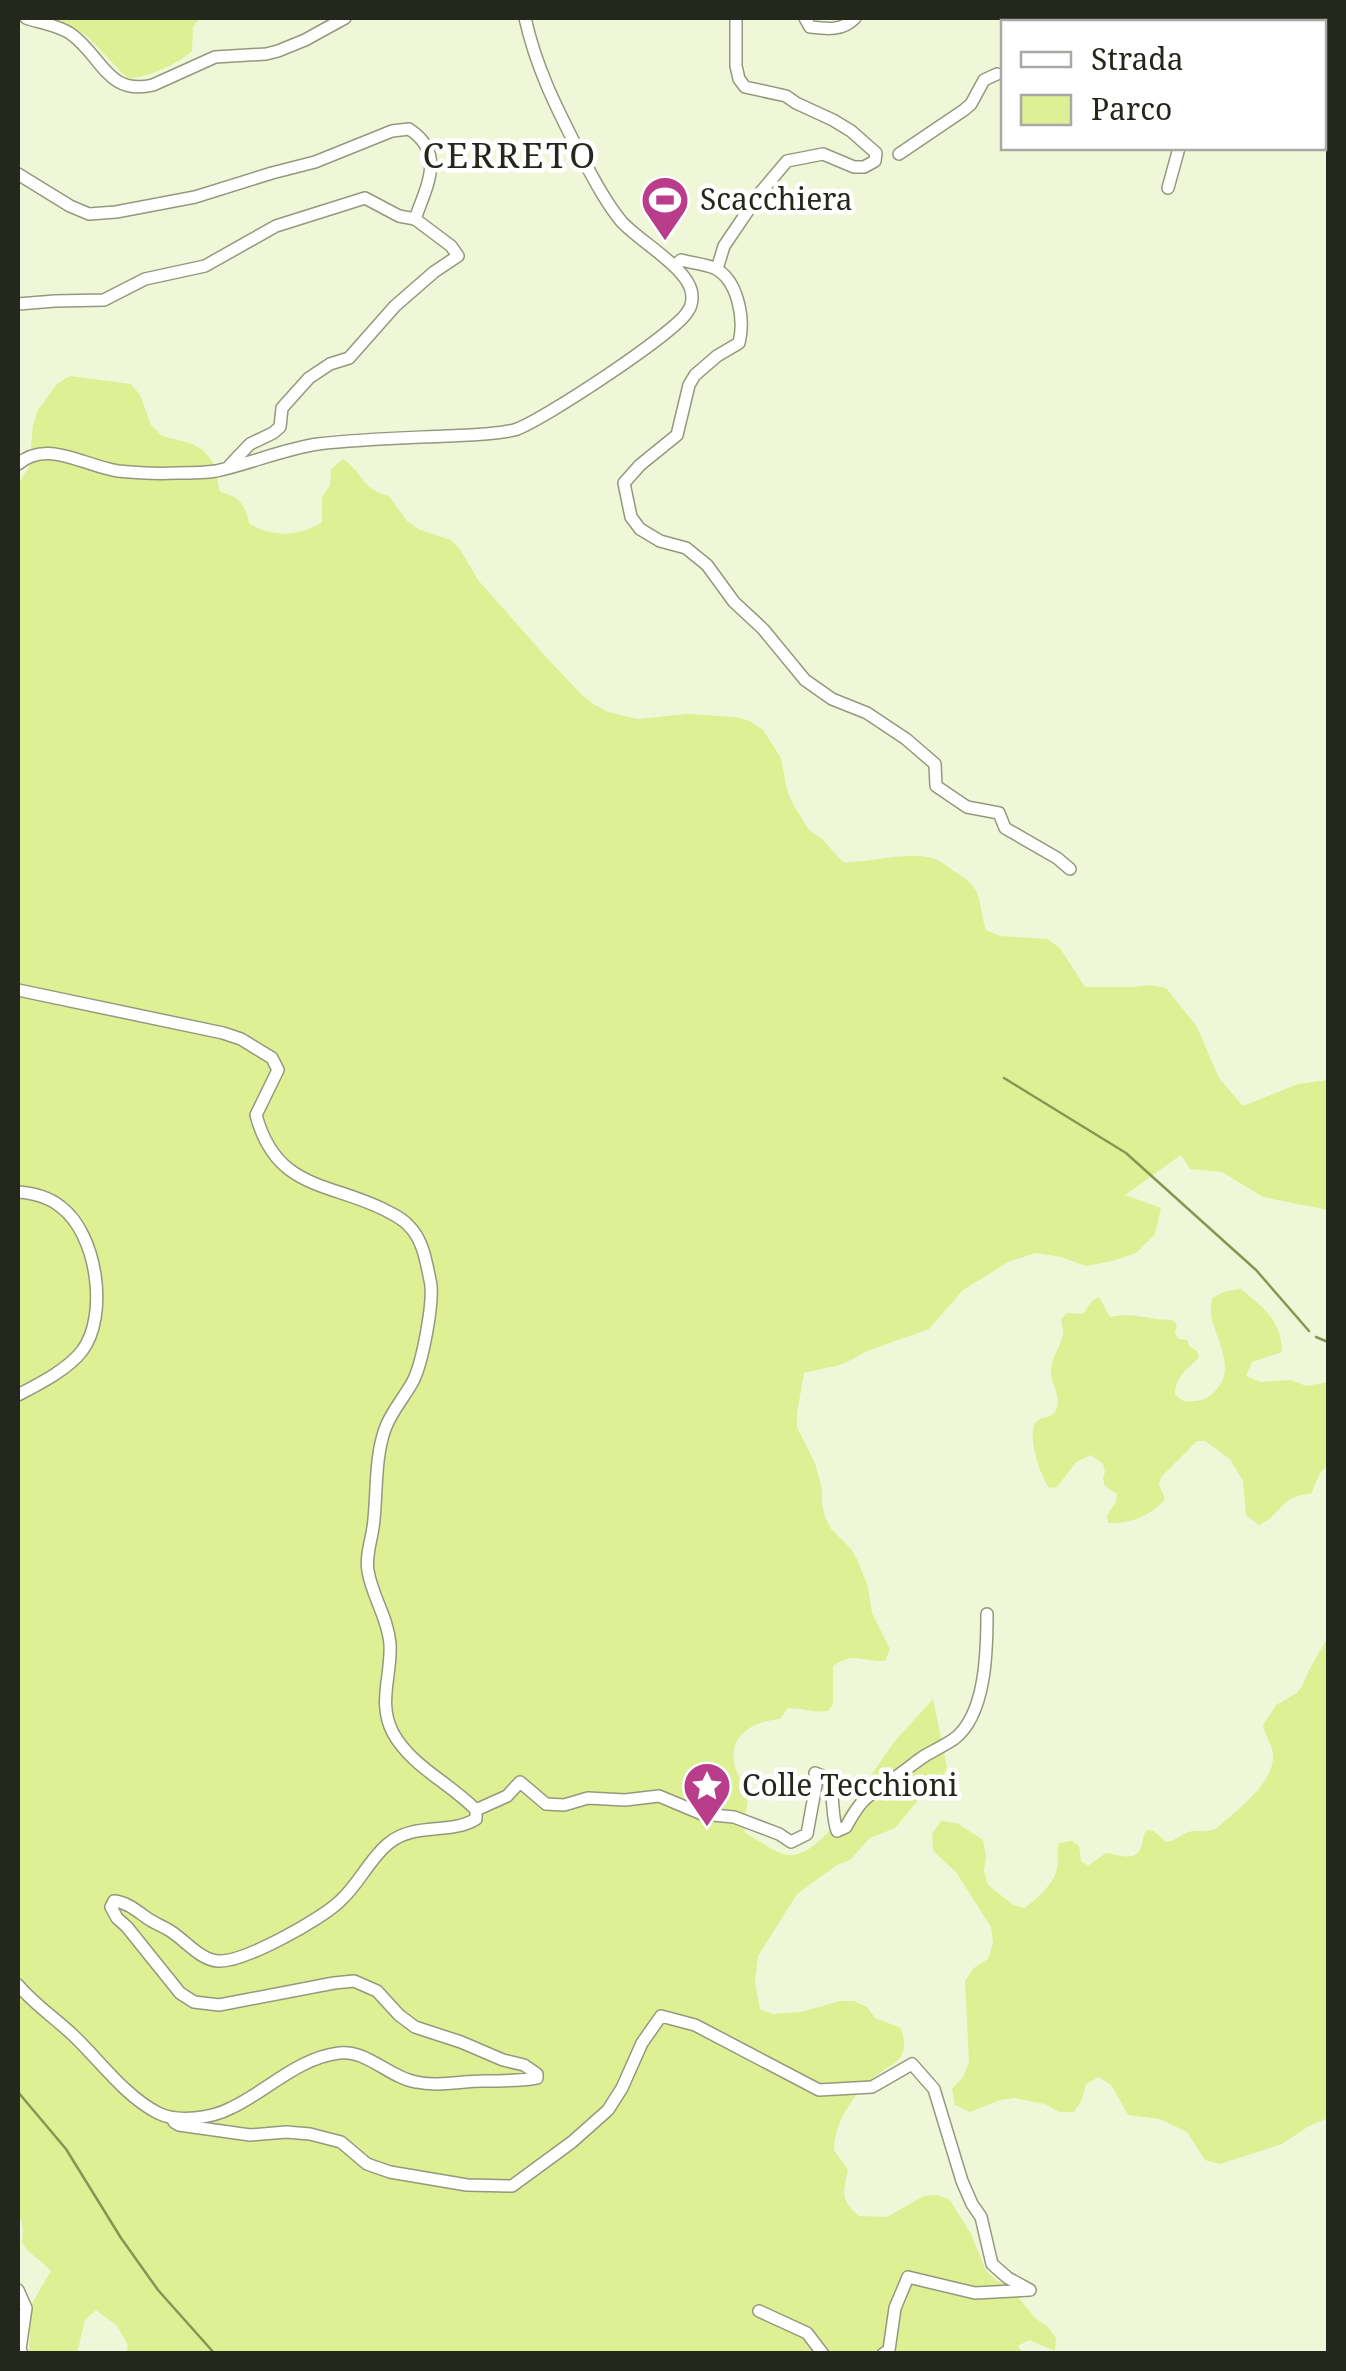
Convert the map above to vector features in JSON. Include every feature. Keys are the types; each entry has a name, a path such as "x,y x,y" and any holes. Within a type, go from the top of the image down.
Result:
{"street":[{"path":"26,18 71,34 114,80 124,86 142,87 214,57 278,52 345,18"},
{"path":"18,464 33,454 55,453 120,471 213,472 304,446 514,430 533,423 670,330 688,312 691,289 682,272 637,236 611,208 546,89 525,18"},
{"path":"717,269 724,246 787,161 824,154 854,167 864,167 874,160 876,153 851,131 786,96 745,87 736,66 736,18"},
{"path":"805,18 810,28 833,28 855,18"},
{"path":"899,154 971,104 984,80 996,74"},
{"path":"18,174 89,214 116,212 195,198 315,162 392,131 409,129 420,136 430,154 432,169 415,219"},
{"path":"1168,188 1178,150"},
{"path":"18,304 104,300 145,279 206,266 276,226 365,198 399,216 415,219 451,246 458,256 395,306 348,358 309,378 282,408 280,427 250,444 226,468"},
{"path":"674,266 682,260 717,269 732,283 741,325 739,342 695,376 689,384 676,435 640,464 624,483 631,517 650,537 686,548 707,565 734,602 764,629 805,680 832,698 867,713 935,764 936,786 967,806 999,813 1005,828 1057,858 1070,870"},
{"path":"18,990 197,1026 241,1040 272,1058 278,1070 256,1116 270,1151 292,1172 315,1186 374,1205 402,1219 421,1244 432,1287 421,1362 384,1432 367,1566 390,1644 385,1710 391,1729 420,1765 476,1810"},
{"path":"18,1192 49,1199 77,1223 90,1256 98,1310 94,1328 76,1358 18,1394"},
{"path":"476,1810 507,1796 520,1782 546,1804 564,1806 588,1798 625,1800 659,1796 702,1814 734,1817 791,1842 807,1834 815,1773 828,1778 834,1793 837,1831 846,1827 863,1798 956,1738 979,1700 988,1614"},
{"path":"158,2112 169,2117 195,2118 229,2110 286,2074 341,2052 414,2082 537,2078 524,2065 415,2028 377,1992 354,1981 219,2006 194,2002 180,1993 127,1926 116,1918 111,1906 114,1901 123,1902 207,1958 228,1960 256,1951 325,1914 343,1899 388,1844 403,1834 464,1826 476,1820 476,1810"},
{"path":"18,1985 133,2094 179,2125 250,2135 310,2134 341,2142 367,2164 390,2172 467,2184 512,2186 572,2142 608,2110 642,2043 661,2016 695,2025 818,2090 872,2087 912,2064 934,2089 962,2181 981,2217 992,2264 1030,2290 975,2292 908,2277 895,2308 889,2350 883,2354"},
{"path":"18,2290 26,2308 22,2354"},
{"path":"759,2311 807,2334 823,2354"}],"green space":[{"path":"53,18 200,18 193,27 192,51 161,70 127,78 86,35"},
{"path":"70,376 131,384 140,395 151,425 162,436 203,450 213,462 220,492 236,499 249,523 266,531 295,533 322,522 322,498 330,485 331,469 343,459 368,485 389,496 407,521 420,530 451,540 478,580 593,704 638,719 687,714 750,721 763,730 781,758 787,790 809,830 843,862 929,857 974,887 986,930 1000,936 1047,939 1060,948 1085,987 1166,988 1197,1027 1219,1078 1243,1106 1298,1084 1328,1080 1328,1210 1263,1197 1222,1172 1190,1169 1181,1155 1125,1195 1161,1208 1155,1234 1136,1253 1086,1266 1036,1253 1010,1261 963,1290 929,1329 843,1364 804,1373 797,1427 815,1463 825,1517 858,1561 872,1613 890,1649 885,1661 853,1658 833,1666 833,1704 828,1711 788,1708 780,1719 759,1723 737,1740 734,1759 748,1802 745,1833 782,1853 794,1855 807,1850 836,1824 896,1740 933,1699 947,1767 941,1781 920,1798 895,1828 870,1838 850,1860 797,1894 758,1956 755,1982 760,2009 772,2014 801,2012 854,2001 867,2007 875,2018 901,2028 904,2045 900,2058 864,2087 838,2128 834,2150 848,2170 846,2200 859,2216 887,2217 924,2196 938,2195 950,2200 971,2234 986,2271 1008,2285 1036,2319 1047,2326 1056,2338 1055,2351 1029,2340 1018,2346 1023,2354 126,2354 128,2345 117,2326 96,2310 85,2320 77,2353 29,2353 31,2305 51,2271 22,2243 18,2215 18,484 29,467 38,410 57,384"},
{"path":"1241,1289 1275,1323 1282,1352 1252,1362 1246,1376 1260,1382 1291,1380 1306,1386 1328,1382 1328,1465 1311,1494 1293,1498 1259,1525 1246,1515 1243,1481 1230,1459 1205,1441 1197,1441 1161,1477 1159,1484 1165,1499 1132,1520 1108,1523 1107,1515 1117,1494 1105,1486 1103,1464 1091,1455 1076,1462 1057,1487 1049,1488 1033,1435 1037,1421 1052,1414 1058,1405 1051,1372 1063,1334 1061,1319 1067,1313 1083,1314 1099,1297 1110,1317 1172,1320 1179,1339 1187,1340 1199,1358 1180,1378 1175,1394 1184,1401 1199,1401 1216,1390 1225,1372 1211,1313 1212,1298"},
{"path":"1328,1637 1328,2118 1282,2144 1220,2164 1205,2160 1187,2132 1160,2119 1128,2115 1112,2086 1099,2077 1086,2084 1074,2112 1059,2112 1045,2104 1015,2098 970,2112 955,2105 952,2089 969,2062 965,1981 974,1968 988,1959 993,1943 991,1927 956,1872 933,1851 932,1834 941,1821 957,1823 983,1840 988,1885 1013,1905 1025,1908 1052,1880 1059,1843 1072,1841 1079,1846 1081,1861 1088,1866 1106,1853 1136,1854 1147,1830 1166,1842 1189,1832 1216,1829 1267,1777 1273,1756 1263,1725 1276,1705 1297,1693"}],"waterway":[{"path":"1004,1078 1126,1153 1256,1270 1309,1331"},
{"path":"1316,1337 1328,1342"},
{"path":"18,2092 66,2149 158,2290 215,2354"}],"place":[{"name":"Scacchiera","path":"665,242"},
{"name":"Colle Tecchioni","path":"707,1828"}],"district":[{"name":"CERRETO","path":"510,156"}]}
